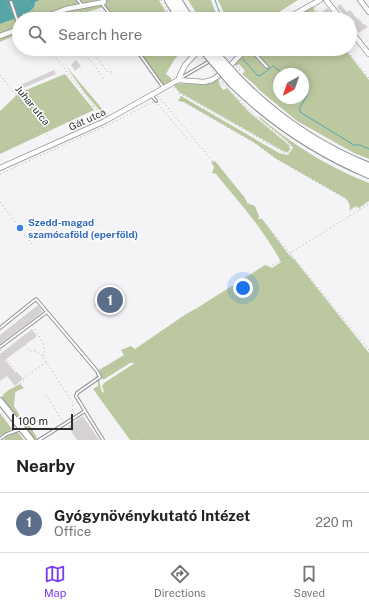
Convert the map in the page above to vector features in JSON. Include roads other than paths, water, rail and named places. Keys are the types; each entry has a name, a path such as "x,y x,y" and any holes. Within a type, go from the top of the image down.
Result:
{"highway":[{"path":"169,0 177,12"},
{"path":"177,0 185,12"},
{"path":"208,56 232,83 275,120 320,150 369,174"},
{"path":"215,56 232,83 264,103 294,126 326,146 369,167"}],"street":[{"path":"299,12 320,0"},
{"path":"326,0 335,12"},
{"path":"360,0 369,12"},
{"path":"57,12 82,5 103,2"},
{"path":"0,36 12,32"},
{"path":"357,39 369,54"},
{"path":"195,56 185,65 178,80 204,82 212,80 224,72 239,56"},
{"name":"Gát utca","path":"0,168 105,121 178,80"},
{"path":"0,401 31,440"}],"lane":[{"path":"78,0 82,5"},
{"path":"11,2 14,12"},
{"path":"103,2 109,12"},
{"path":"141,56 160,80 164,88"},
{"path":"178,80 220,56"},
{"path":"257,56 267,67"},
{"path":"154,94 156,101"},
{"path":"0,328 36,299 48,312 100,376 77,393 76,396 103,440"},
{"path":"0,347 48,312"},
{"path":"39,440 85,411"},
{"path":"0,438 22,429"}],"water":[{"path":"0,0 40,0 35,2 33,9 27,12 12,12 12,20 0,24"}],"waterway":[{"path":"215,0 219,12"},
{"path":"243,59 258,76 273,66 276,68"},
{"path":"302,104 300,112 354,145 360,145 369,149"}],"place":[{"name":"Szedd-magad szamócaföld (eperföld)","path":"20,228"},
{"name":"Gyógynövénykutató Intézet","path":"110,300"}]}
